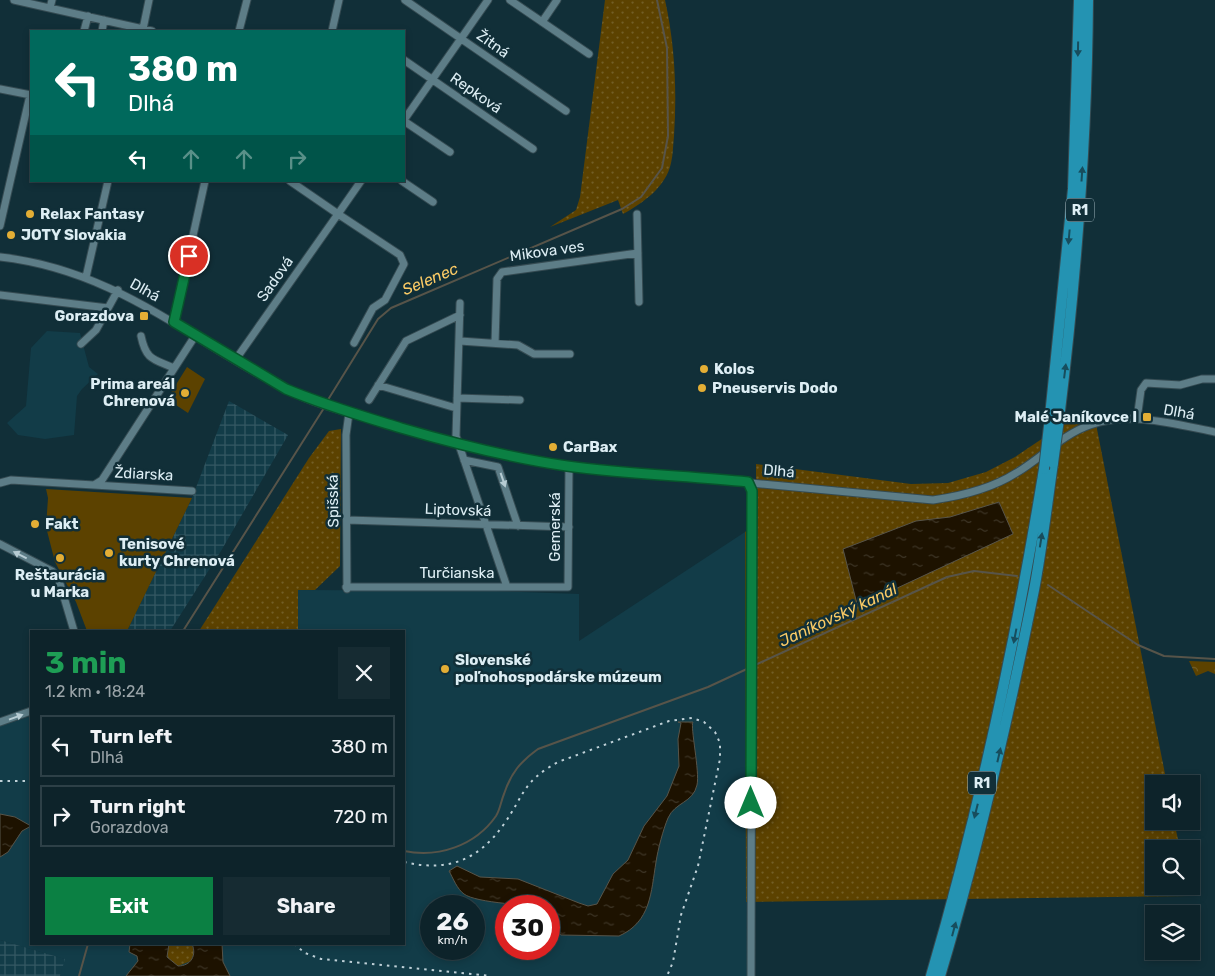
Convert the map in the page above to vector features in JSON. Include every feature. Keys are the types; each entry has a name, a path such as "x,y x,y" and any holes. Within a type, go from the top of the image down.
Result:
{"highway":[{"name":"R1","path":"931,976 977,807 994,734 1024,588 1044,469 1072,189 1079,0"},
{"name":"R1","path":"940,976 970,872 1010,705 1034,588 1053,463 1081,198 1087,83 1088,0"}],"street":[{"path":"14,0 148,30"},
{"path":"50,8 52,0"},
{"path":"143,29 149,0"},
{"path":"239,30 246,0"},
{"path":"332,30 339,0"},
{"name":"Žitná","path":"405,0 566,111"},
{"path":"405,119 488,0"},
{"path":"510,0 589,54"},
{"path":"542,22 557,0"},
{"path":"84,30 88,16"},
{"path":"102,30 104,20"},
{"name":"Repková","path":"405,61 534,150"},
{"path":"0,88 30,95"},
{"path":"0,226 30,99"},
{"path":"405,121 450,152"},
{"path":"86,277 108,182"},
{"path":"174,322 205,182"},
{"path":"291,182 400,255 404,264 385,300 373,308 354,343"},
{"name":"Sadová","path":"236,359 360,182"},
{"path":"403,182 433,202"},
{"path":"637,214 639,302"},
{"name":"Mikova ves","path":"495,343 497,279 502,272 638,252"},
{"name":"Dlhá","path":"0,257 54,266 118,290 286,389 330,407 459,444 528,460 570,466 933,500 957,497 980,490 1016,474 1062,438 1090,425 1115,420 1137,419 1215,432"},
{"name":"Dlhá","path":"81,344 96,330 118,290"},
{"path":"0,295 108,308"},
{"path":"460,303 456,436 507,587"},
{"path":"368,400 406,341 460,315"},
{"path":"141,336 144,352 153,359 174,368"},
{"name":"Ždiarska","path":"94,486 102,480 195,336"},
{"path":"460,341 518,345 534,354 570,354"},
{"path":"1137,419 1141,390 1146,383 1180,385 1202,379 1215,379"},
{"path":"378,386 456,408"},
{"path":"457,398 520,400"},
{"name":"Spišská","path":"346,588 346,430 349,413"},
{"path":"464,460 498,466 518,526"},
{"name":"Gemerská","path":"568,587 570,466"},
{"name":"Ždiarska","path":"1,482 11,480 192,491"},
{"path":"748,482 752,491 751,976"},
{"name":"Liptovská","path":"347,520 569,527"},
{"path":"0,544 52,571 58,577 74,630"},
{"name":"Turčianska","path":"346,588 568,587"},
{"path":"0,722 30,711"}],"shaded area":[{"path":"47,331 80,333 89,367 98,374 77,396 74,435 45,439 18,435 7,423 26,406 31,348"},
{"path":"229,401 288,435 221,551 171,630 127,630 192,498"},
{"path":"745,532 747,976 60,976 64,959 0,940 0,726 30,716 30,945 405,945 405,630 298,630 298,590 496,591 579,594 579,641"},
{"path":"0,940 65,959 60,976 0,976"}],"green space":[{"path":"605,0 665,0 673,51 675,85 674,136 671,163 659,187 638,205 623,214 618,200 550,227 576,210 580,197"},
{"name":"Prima areál Chrenová","path":"187,367 205,379 188,413 167,399"},
{"path":"1094,414 1165,775 1145,775 1145,830 1176,830 1178,840 1145,840 1145,895 1189,896 746,902 745,532 756,523 756,464 911,484 948,483 986,472 1015,457 1076,416"},
{"path":"341,429 340,566 315,590 298,590 298,630 200,630 309,458 329,431"},
{"name":"Tenisové kurty Chrenová","path":"46,489 192,498 127,630 87,630 76,602 55,562 46,527 48,498"},
{"path":"1189,661 1215,662 1215,674 1208,671 1196,676"},
{"path":"169,945 192,945 194,953 191,961 178,966 168,957"}],"water":[{"path":"999,502 1013,534 893,590 857,604 843,549 916,521 950,517"},
{"path":"678,722 693,722 697,785 692,796 675,809 668,818 659,846 651,895 638,923 619,936 561,935 560,896 588,906 597,904 613,874 628,860 644,826 667,796 679,766 678,739 681,723"},
{"path":"0,814 15,817 30,825 22,831 8,852 0,857"},
{"path":"457,866 480,877 518,879 559,895 495,895 495,902 485,901 485,895 464,894 455,883 449,871"},
{"path":"130,945 169,945 167,957 178,966 183,966 192,959 194,952 192,945 222,945 223,962 230,976 126,976 138,961 137,956 129,952"}],"waterway":[{"name":"Selenec","path":"326,403 378,319 391,308 622,209 641,197 662,168 668,136 667,48 657,0"},
{"name":"Selenec","path":"184,630 324,408"},
{"name":"Janíkovský kanál","path":"753,666 947,577 974,571 1017,576"},
{"name":"Janíkovský kanál","path":"1048,585 1138,645 1164,656 1215,659"},
{"name":"Janíkovský kanál","path":"405,851 430,853 443,851 467,842 478,835 499,811 507,787 517,768 538,749 708,687 749,668"},
{"name":"Selenec","path":"79,976 88,945"}],"railway":[{"path":"405,862 420,865 448,864 472,855 494,837 531,782 546,769 558,762 669,721 692,718 704,722 715,732 720,743 720,759 698,866 681,915 673,962 667,976"},
{"path":"0,781 30,781"},
{"path":"295,945 305,953 321,959 491,976"}],"place":[{"name":"Relax Fantasy","path":"30,214"},
{"name":"JOTY Slovakia","path":"11,235"},
{"name":"Gorazdova","path":"144,316"},
{"name":"Kolos","path":"704,369"},
{"name":"Pneuservis Dodo","path":"702,388"},
{"name":"Prima areál Chrenová","path":"185,393"},
{"name":"Malé Janíkovce I","path":"1147,417"},
{"name":"CarBax","path":"553,447"},
{"name":"Fakt","path":"35,524"},
{"name":"Tenisové kurty Chrenová","path":"109,553"},
{"name":"Reštaurácia u Marka","path":"60,558"},
{"name":"Slovenské poľnohospodárske múzeum","path":"445,669"}],"route":[{"path":"189,256 174,322 286,389 303,397 349,413 454,443 528,460 570,466 748,482 752,491 751,803"}]}
